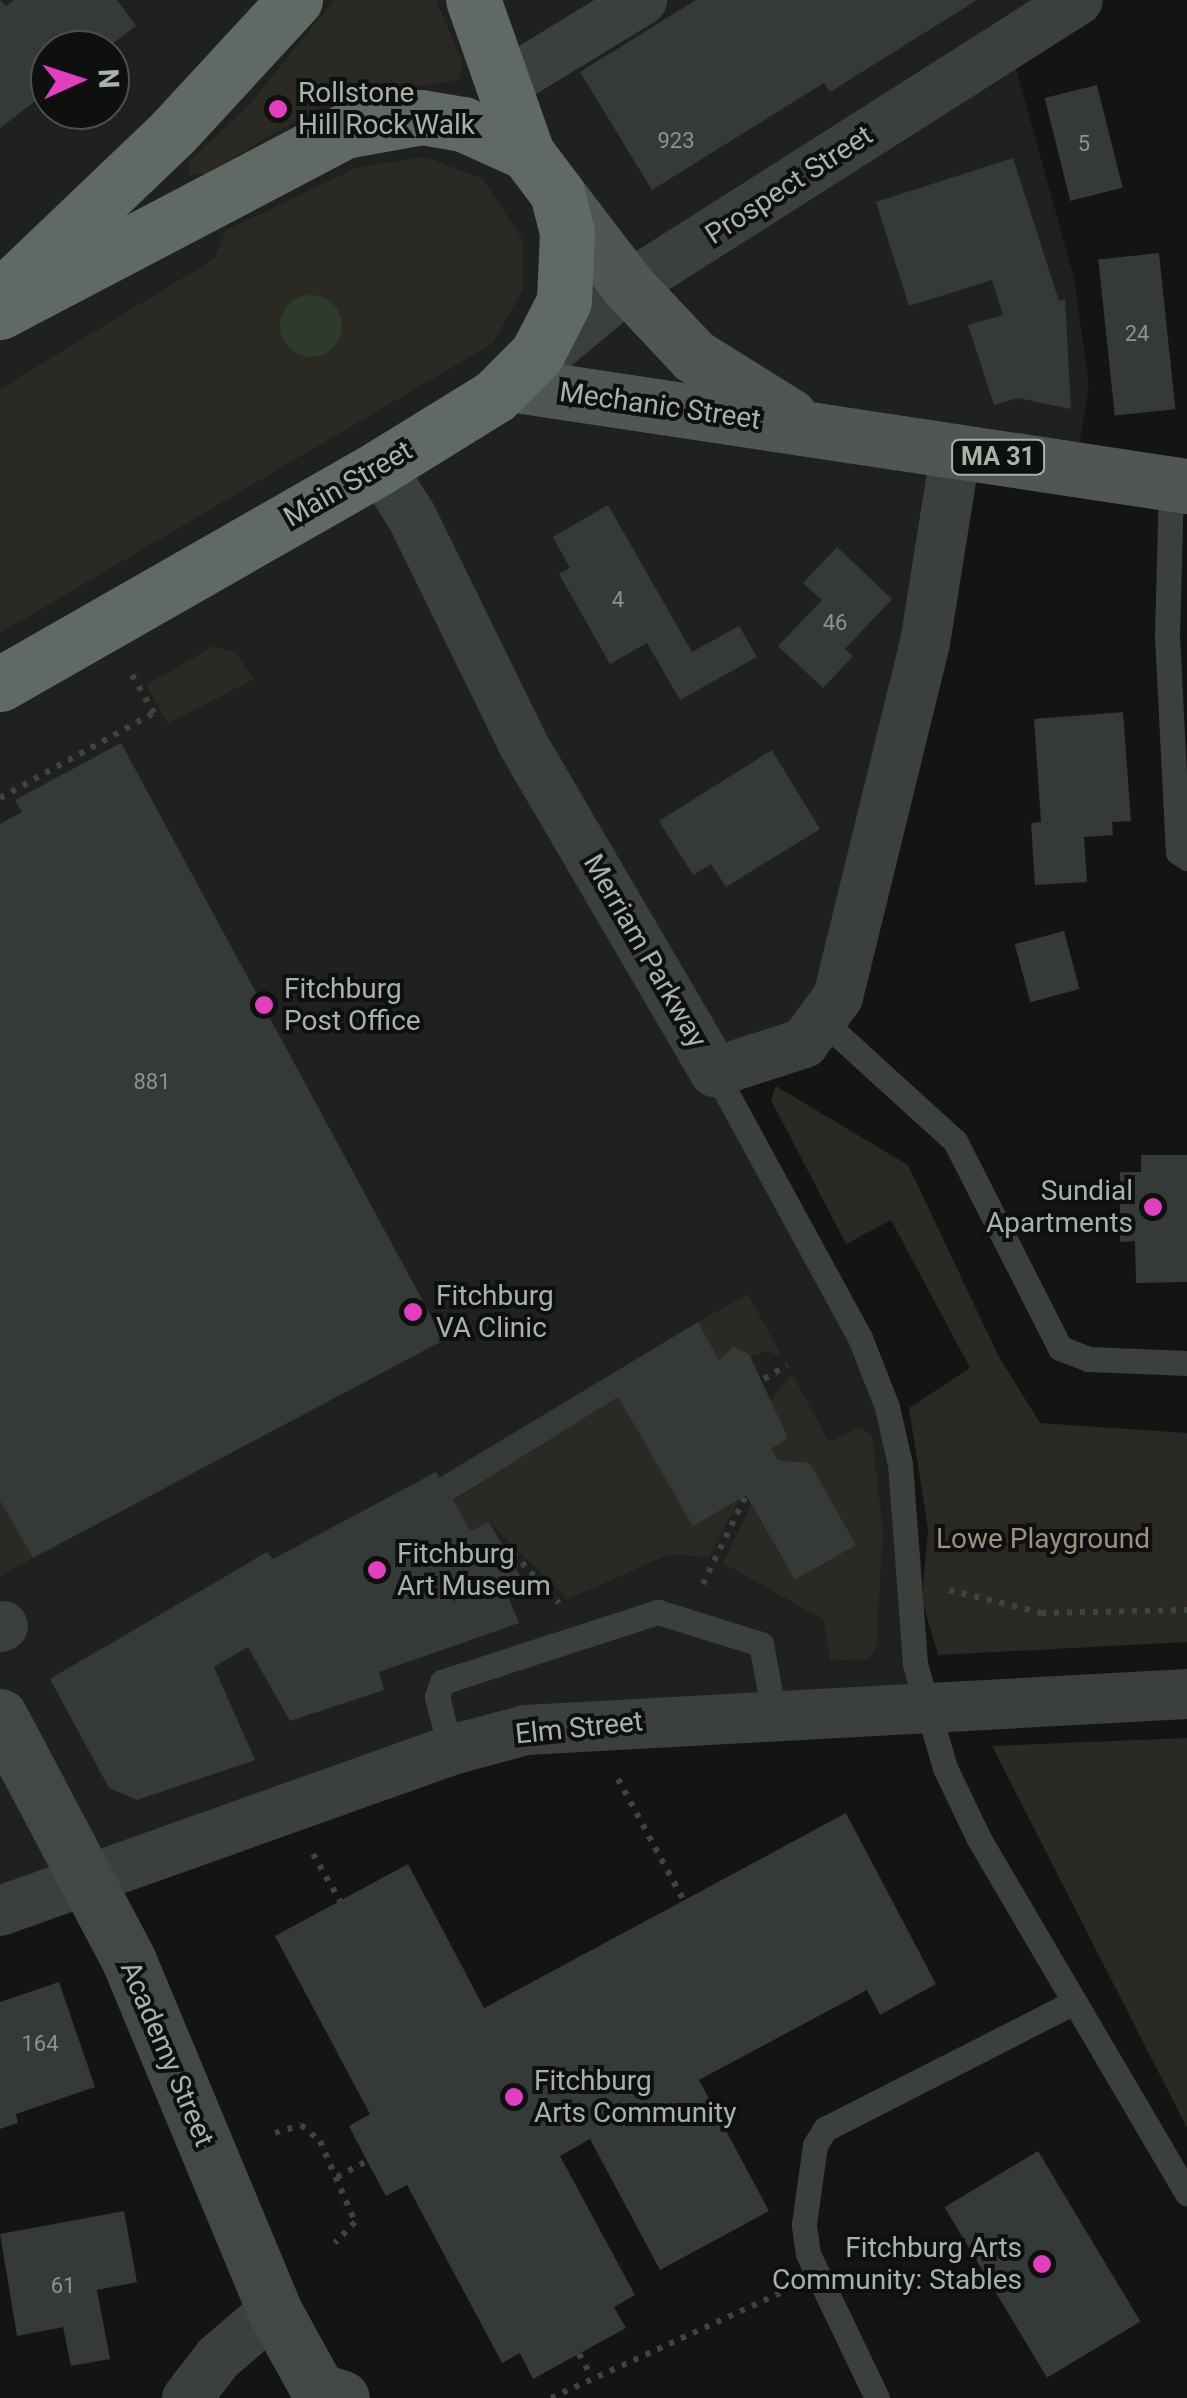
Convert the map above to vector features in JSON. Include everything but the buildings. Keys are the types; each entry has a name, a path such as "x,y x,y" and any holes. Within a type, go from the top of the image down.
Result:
{"highway":[{"path":"0,296 173,132 295,0"},
{"name":"Main Street","path":"0,684 380,467 510,384 537,354 564,301 568,250 542,173 473,0"},
{"name":"Main Street","path":"0,312 345,132 421,117 463,124 542,173"}],"main road":[{"name":"Main Street","path":"542,173 628,286"},
{"name":"Mechanic Street","path":"628,286 694,356 810,428"},
{"name":"Mechanic Street","path":"510,384 1179,485"},
{"name":"Academy Street","path":"5,1737 129,1961 274,2310 327,2396"}],"street":[{"path":"504,84 642,0"},
{"name":"Prospect Street","path":"510,384 628,286 1078,0"},
{"path":"824,1022 838,996 924,643 956,449"},
{"name":"Merriam Parkway","path":"380,467 412,517 523,744 716,1072 804,1043 824,1022"},
{"name":"Elm Street","path":"0,1911 88,1883 451,1751 526,1730 586,1723 923,1704 1187,1694"},
{"path":"187,2398 218,2358 274,2310"}],"lane":[{"path":"1179,485 1167,636 1178,852 1187,858"},
{"path":"824,1022 955,1141 1060,1348 1088,1359 1187,1363"},
{"path":"716,1072 860,1338 887,1408 900,1464 908,1590 923,1704 979,1839 1187,2194"},
{"path":"451,1751 437,1697 442,1682 637,1616 674,1613 761,1644 774,1713"},
{"path":"878,2398 816,2278 804,2224 814,2144 825,2129 1074,2002"}],"path":[{"path":"1,794 154,713 132,673"},
{"path":"764,1379 786,1364"},
{"path":"714,1558 746,1494"},
{"path":"508,1556 512,1553 586,1634"},
{"path":"908,1590 979,1592 1041,1613 1187,1610"},
{"path":"608,1761 684,1901"},
{"path":"308,1844 340,1901"},
{"path":"275,2133 310,2128 338,2177 356,2222 334,2244"},
{"path":"338,2177 367,2161"},
{"path":"550,2398 590,2376 816,2278"},
{"path":"579,2354 590,2376"}],"shaded area":[{"path":"0,0 1080,0 1012,54 1074,278 1089,385 1075,471 956,450 838,997 716,1072 887,1407 923,1704 587,1723 0,1911"},
{"path":"311,295 333,304 342,326 333,348 311,357 289,348 280,326 289,304"}],"green space":[{"path":"334,0 436,0 463,64 459,80 356,94 316,109 205,174 189,175 188,163 251,103"},
{"path":"425,157 483,179 524,242 523,289 493,343 0,633 0,389 214,259 226,230 358,167"},
{"path":"214,646 235,652 254,679 168,724 146,685"},
{"name":"Lowe Playground","path":"776,1086 908,1165 999,1357 1040,1423 1187,1433 1187,1642 938,1655 922,1600 928,1529 909,1408 970,1368 891,1220 846,1244 771,1100"},
{"path":"748,1294 782,1357 767,1351 750,1357 733,1347 719,1360 698,1322"},
{"path":"792,1374 829,1442 860,1427 872,1435 883,1531 876,1648 869,1659 830,1660 824,1620 723,1563 751,1505 795,1580 856,1545 810,1463 778,1460 771,1449 787,1438 768,1404"},
{"path":"618,1397 693,1525 740,1498 709,1557 670,1554 568,1599 489,1522 470,1531 453,1501"},
{"path":"0,1501 33,1558 0,1577"},
{"path":"1187,1738 1187,2128 992,1746"}],"place":[{"name":"Rollstone Hill Rock Walk","path":"278,109"},
{"name":"Fitchburg Post Office","path":"264,1005"},
{"name":"Sundial Apartments","path":"1153,1207"},
{"name":"Fitchburg VA Clinic","path":"413,1312"},
{"name":"Fitchburg Art Museum","path":"377,1570"},
{"name":"Fitchburg Arts Community","path":"514,2097"},
{"name":"Fitchburg Arts Community: Stables","path":"1042,2264"}]}
